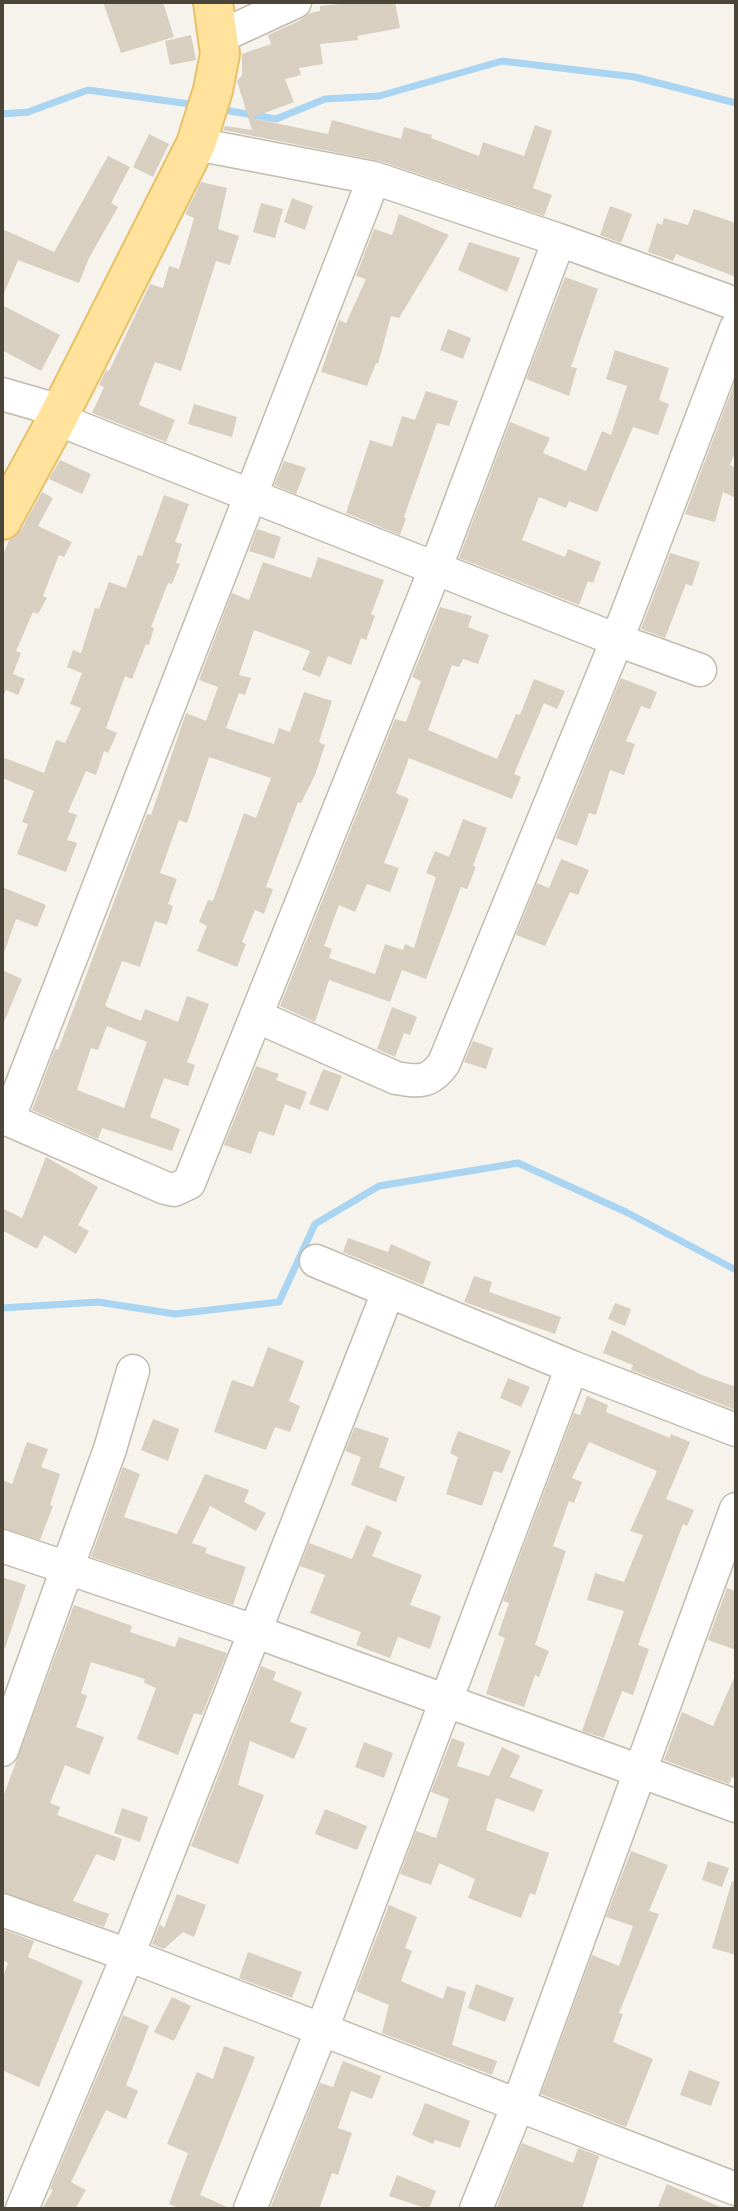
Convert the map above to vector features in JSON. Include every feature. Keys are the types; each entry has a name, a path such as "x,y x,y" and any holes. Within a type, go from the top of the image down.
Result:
{"main road":[{"path":"2,520 59,415 199,136 213,90 220,54 216,19"}],"street":[{"path":"216,19 295,2"},
{"path":"199,136 374,178 559,240 736,304"},
{"path":"374,178 5,1119 165,1188 182,1188 189,1183 199,1164 436,568 559,240"},
{"path":"258,1017 396,1078 417,1082 435,1076 451,1047 617,640 736,328"},
{"path":"2,394 250,495 617,640 700,670"},
{"path":"316,1261 388,1293 736,1430"},
{"path":"22,2209 128,1955 388,1293"},
{"path":"250,2209 322,2029 572,1367"},
{"path":"2,1750 110,1449 133,1371"},
{"path":"476,2209 518,2105 736,1509"},
{"path":"2,1546 254,1631 736,1806"},
{"path":"2,1910 322,2029 733,2192"}],"building":[{"path":"103,2 163,2 174,37 121,53"},
{"path":"395,2 400,28 357,36 358,40 320,44 323,64 299,68 301,75 285,79 294,102 251,118 328,134 332,120 401,139 404,127 432,135 431,138 479,156 483,142 524,156 535,125 552,131 533,188 552,195 544,216 380,161 223,130 225,126 252,130 237,81 242,75 242,54 271,44 268,35 310,13 320,11 320,6"},
{"path":"191,35 196,60 170,65 165,41"},
{"path":"149,134 169,144 153,177 133,167"},
{"path":"108,156 130,167 111,203 118,207 89,258 79,283 18,260 2,298 2,229 54,252"},
{"path":"201,182 227,188 218,229 239,236 230,265 216,261 181,371 155,362 139,405 175,420 166,442 92,413 104,387 99,385 106,370 109,371 150,284 163,288 169,266 179,269 194,218 185,214"},
{"path":"292,198 313,206 305,230 284,222"},
{"path":"261,203 283,209 275,238 253,232"},
{"path":"610,206 632,214 621,243 600,235"},
{"path":"694,209 736,223 736,277 676,254 673,261 648,252 657,223 662,225 664,218 688,225"},
{"path":"399,214 449,235 399,318 391,316 378,364 376,363 367,386 321,372 339,320 346,323 366,279 356,276 374,229 392,235"},
{"path":"469,242 520,258 507,292 458,270"},
{"path":"565,277 598,289 571,367 577,368 569,396 526,379"},
{"path":"2,305 60,335 41,371 2,350"},
{"path":"448,329 471,338 463,359 440,350"},
{"path":"615,350 669,368 659,400 669,404 658,435 633,427 597,512 569,501 566,508 539,497 522,540 565,557 568,549 601,562 593,583 588,581 579,605 459,558 510,422 550,438 543,453 586,471 602,431 611,435 627,386 606,379"},
{"path":"736,379 736,450 730,465 736,468 736,498 723,492 715,522 685,514"},
{"path":"426,391 458,401 449,426 437,423 400,535 346,513 370,440 392,447 402,416 415,420"},
{"path":"194,404 237,417 232,437 188,424"},
{"path":"60,460 91,474 82,494 49,479"},
{"path":"284,461 306,468 296,494 274,485"},
{"path":"42,492 53,498 38,526 72,542 64,557 59,555 43,596 47,598 38,614 33,612 16,651 21,653 13,674 25,679 18,695 6,690 2,699 2,557 9,540 21,530"},
{"path":"164,495 189,504 175,542 182,544 176,563 180,564 172,584 168,583 151,627 154,628 149,645 146,644 132,679 125,676 106,728 117,733 108,753 104,751 96,775 86,771 68,812 77,815 67,840 77,843 66,872 17,854 28,824 22,822 34,791 2,778 2,757 44,773 56,740 65,743 81,708 70,704 82,673 67,667 73,650 81,653 95,608 99,609 109,582 126,588 138,555 142,556"},
{"path":"257,529 281,537 274,559 249,551"},
{"path":"670,553 700,562 692,586 686,584 665,638 641,629"},
{"path":"318,557 384,580 371,614 375,616 366,640 361,638 351,665 328,656 320,677 302,670 310,651 254,630 239,675 251,678 245,695 239,693 226,728 274,744 279,728 290,732 304,692 332,701 319,742 325,745 315,775 301,803 298,802 266,887 273,889 264,914 255,910 242,942 246,944 237,967 197,951 207,926 199,922 208,900 213,901 244,813 256,818 271,778 209,757 187,823 179,820 160,873 177,879 168,904 173,906 167,925 155,921 140,967 122,961 105,1006 141,1021 145,1009 178,1022 187,996 209,1004 187,1062 195,1065 188,1086 164,1078 150,1117 180,1129 172,1151 102,1128 98,1139 32,1110 55,1049 58,1050 147,814 151,815 186,713 206,721 218,687 199,680 232,593 249,600 263,562 311,578","holes":["107,1026 147,1042 124,1108 77,1090 91,1048 98,1050"]},
{"path":"440,607 472,616 468,627 489,635 478,664 463,659 459,667 452,665 428,730 497,759 516,714 520,715 534,679 565,691 557,709 544,703 514,774 521,777 512,799 409,758 396,793 409,799 384,863 399,868 390,892 367,884 355,912 339,905 324,946 332,949 329,958 375,974 385,944 403,950 405,944 414,948 436,877 426,873 435,851 449,857 463,819 487,828 473,866 476,867 467,889 461,887 426,979 402,970 390,1002 329,980 315,1022 280,1006 395,719 406,722 421,681 412,677"},
{"path":"621,678 657,692 650,709 641,706 626,741 635,744 624,775 610,770 596,815 589,813 577,846 556,838"},
{"path":"561,859 589,870 578,895 570,892 545,946 516,935 537,883 549,888"},
{"path":"2,887 46,905 37,927 16,919 4,953"},
{"path":"2,970 22,979 2,1027"},
{"path":"392,1007 417,1017 410,1035 404,1033 395,1057 377,1049"},
{"path":"473,1041 493,1048 486,1069 464,1062"},
{"path":"256,1066 279,1074 276,1080 307,1092 300,1110 285,1104 274,1136 259,1131 251,1154 224,1145"},
{"path":"323,1069 342,1076 328,1111 309,1104"},
{"path":"46,1157 98,1187 78,1225 89,1231 76,1254 44,1235 37,1249 2,1230 2,1208 22,1218"},
{"path":"348,1238 388,1252 391,1244 431,1262 423,1285 343,1252"},
{"path":"474,1276 492,1282 489,1292 561,1317 555,1334 464,1302"},
{"path":"615,1303 631,1309 625,1326 608,1319"},
{"path":"612,1330 702,1375 736,1387 736,1410 631,1370 633,1365 603,1353"},
{"path":"268,1347 304,1361 289,1401 300,1406 290,1432 275,1427 266,1450 214,1432 232,1380 253,1387"},
{"path":"508,1378 530,1387 521,1407 500,1398"},
{"path":"587,1396 608,1405 606,1412 670,1438 671,1434 690,1442 666,1499 694,1510 687,1526 683,1524 638,1645 649,1649 633,1695 622,1691 604,1738 582,1731 624,1611 587,1600 595,1573 624,1582 643,1535 630,1531 657,1471 589,1442 572,1478 582,1482 574,1503 569,1501 553,1546 566,1551 535,1645 549,1651 539,1677 535,1675 524,1707 486,1694 505,1638 498,1635 509,1603 503,1601 574,1413 580,1415"},
{"path":"153,1419 179,1429 168,1461 141,1450"},
{"path":"355,1427 389,1438 379,1467 405,1477 396,1502 351,1485 361,1457 345,1451"},
{"path":"458,1431 511,1451 502,1473 494,1471 482,1506 446,1494 458,1457 450,1453"},
{"path":"27,1442 48,1449 41,1467 60,1474 50,1505 53,1506 40,1540 2,1528 2,1480 12,1484"},
{"path":"123,1467 140,1474 124,1517 177,1534 205,1474 249,1490 244,1502 266,1513 256,1531 210,1506 192,1543 207,1548 205,1553 246,1567 233,1605 91,1557"},
{"path":"366,1525 382,1532 372,1556 422,1575 410,1605 441,1616 430,1649 398,1637 390,1658 356,1645 361,1632 310,1613 325,1575 300,1566 309,1543 352,1559"},
{"path":"2,1577 26,1585 5,1648 2,1648"},
{"path":"727,1588 736,1591 736,1650 708,1640"},
{"path":"74,1605 132,1626 130,1632 175,1647 179,1637 227,1653 202,1715 194,1713 178,1755 137,1739 156,1688 144,1683 145,1679 91,1662 81,1693 87,1696 76,1727 104,1737 89,1775 65,1765 50,1803 60,1807 57,1815 122,1839 115,1861 96,1854 73,1901 109,1914 104,1927 2,1892 2,1800"},
{"path":"261,1666 276,1672 273,1680 302,1692 290,1722 307,1728 294,1759 250,1741 238,1785 264,1795 238,1864 191,1846"},
{"path":"736,1673 736,1779 732,1777 729,1784 664,1760 682,1712 713,1726"},
{"path":"452,1738 465,1743 457,1766 489,1776 502,1747 520,1756 510,1777 543,1790 534,1812 496,1798 486,1830 549,1853 535,1895 530,1893 521,1918 468,1898 475,1879 439,1863 431,1885 400,1874 416,1831 436,1838 449,1799 431,1792"},
{"path":"364,1742 393,1753 384,1778 355,1767"},
{"path":"122,1808 148,1817 140,1842 114,1833"},
{"path":"325,1809 367,1826 357,1850 315,1834"},
{"path":"631,1851 668,1865 649,1911 659,1914 619,2013 623,2014 613,2042 653,2059 626,2127 541,2094 592,1955 619,1966 633,1926 606,1917"},
{"path":"708,1861 729,1868 722,1887 702,1880"},
{"path":"732,1881 736,1882 736,1955 712,1948"},
{"path":"177,1894 206,1905 194,1937 183,1932 164,1949 152,1944 160,1924 164,1928"},
{"path":"389,1905 417,1917 405,1948 412,1951 401,1981 443,1999 447,1986 466,1992 452,2045 497,2061 492,2075 382,2033 389,2005 356,1991"},
{"path":"2,1929 34,1941 28,1957 83,1981 39,2087 2,2070 2,1980 8,1963 2,1960"},
{"path":"248,1952 302,1972 292,1998 239,1978"},
{"path":"476,1984 514,1998 505,2022 468,2008"},
{"path":"172,1997 191,2006 174,2041 154,2032"},
{"path":"123,2015 149,2026 126,2085 138,2091 126,2119 106,2110 71,2182 86,2190 75,2209 42,2209 53,2190 50,2189"},
{"path":"224,2046 255,2057 200,2195 232,2209 181,2209 169,2204 188,2153 167,2144 197,2072 213,2079"},
{"path":"343,2061 381,2076 372,2099 351,2091 338,2128 352,2133 338,2175 332,2173 319,2209 270,2209 320,2083 333,2087"},
{"path":"689,2070 720,2082 711,2106 680,2095"},
{"path":"425,2103 470,2121 460,2148 435,2140 433,2144 412,2135"},
{"path":"522,2143 573,2163 578,2148 599,2156 582,2209 496,2209"},
{"path":"397,2175 436,2191 429,2209 389,2196"},
{"path":"667,2184 725,2209 657,2209"}],"waterway":[{"path":"219,109 276,119 325,99 379,96 502,61 635,77 736,103"},
{"path":"2,114 28,112 88,90 197,105"},
{"path":"2,1308 98,1302 175,1314 279,1302 315,1224 379,1186 518,1163 626,1212 736,1270"}]}
